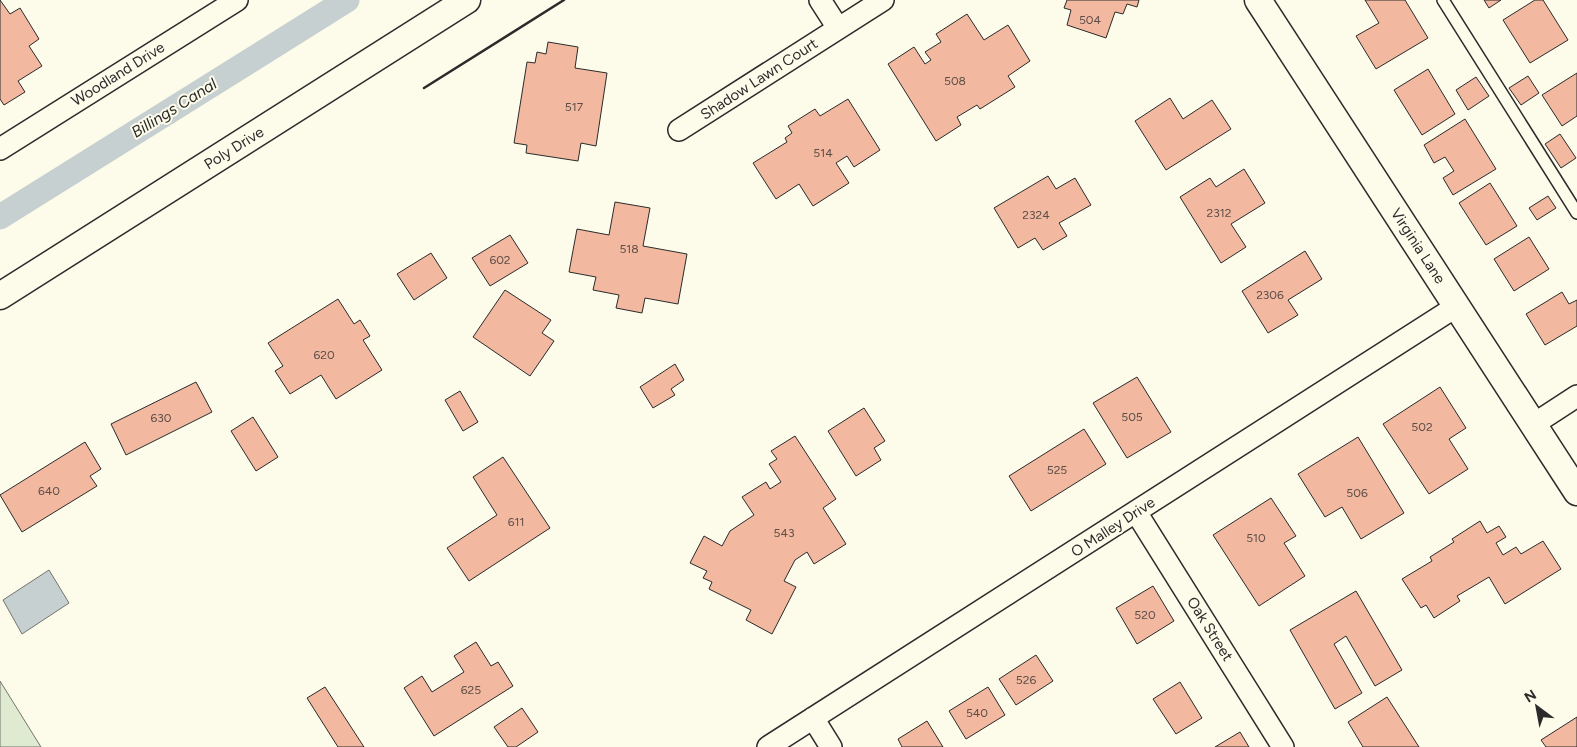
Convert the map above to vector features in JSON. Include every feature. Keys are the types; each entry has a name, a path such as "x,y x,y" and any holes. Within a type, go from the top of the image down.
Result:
{"street":[{"name":"Woodland Drive","path":"0,149 237,0"},
{"name":"Poly Drive","path":"0,296 467,0"},
{"path":"820,0 838,28"},
{"name":"Shadow Lawn Court","path":"679,130 883,0"},
{"name":"Virginia Lane","path":"1258,0 1577,492"},
{"name":"O Malley Drive","path":"768,747 1458,306"},
{"path":"1534,424 1577,396"},
{"name":"Oak Street","path":"1136,512 1283,747"},
{"path":"813,718 831,747"}],"lane":[{"path":"1443,0 1577,213"}],"green space":[{"path":"0,681 41,747 0,747"}],"shaded area":[{"path":"49,570 69,603 22,634 3,600"}],"building":[{"path":"0,0 10,14 20,8 39,39 29,46 42,66 18,81 25,92 4,105 0,99"},
{"path":"1067,0 1139,0 1137,7 1127,4 1123,14 1115,12 1106,38 1067,25 1071,10 1064,8"},
{"path":"1365,0 1405,0 1428,38 1376,69 1356,36 1379,23"},
{"path":"1484,0 1501,0 1489,8"},
{"path":"1535,0 1543,0 1568,40 1530,63 1503,20"},
{"path":"967,14 984,40 1008,25 1030,61 1008,76 1015,87 980,109 977,105 957,117 961,125 936,141 888,64 914,47 925,64 931,60 925,52 941,42 936,34"},
{"path":"548,42 578,47 575,68 607,73 596,146 581,143 578,161 526,153 527,145 514,143 527,62 535,63 537,52 546,54"},
{"path":"1428,69 1455,114 1422,135 1394,90"},
{"path":"1577,73 1577,116 1562,126 1542,95"},
{"path":"1528,76 1539,93 1521,105 1509,88"},
{"path":"1476,77 1489,96 1468,110 1456,90"},
{"path":"1170,98 1183,119 1212,100 1231,129 1166,170 1135,121"},
{"path":"848,99 880,150 854,167 847,156 836,163 849,183 813,206 799,184 776,199 753,163 787,142 785,138 792,133 788,126 815,109 820,116"},
{"path":"1465,119 1496,169 1453,195 1443,178 1454,171 1445,157 1434,163 1424,145"},
{"path":"1560,134 1576,158 1561,168 1545,144"},
{"path":"1244,169 1265,203 1231,224 1246,247 1221,263 1180,197 1210,178 1216,187"},
{"path":"1048,176 1056,189 1075,178 1091,205 1059,223 1067,236 1043,250 1035,238 1018,248 994,208"},
{"path":"1490,183 1517,226 1486,245 1459,203"},
{"path":"1548,196 1556,208 1537,220 1529,208"},
{"path":"615,202 650,208 643,246 687,254 678,304 645,298 642,313 616,308 619,295 593,290 596,277 569,272 577,229 609,235"},
{"path":"510,235 528,263 490,286 472,258"},
{"path":"1529,237 1549,269 1514,291 1494,259"},
{"path":"1305,251 1322,279 1288,300 1298,315 1268,333 1242,291"},
{"path":"431,253 447,278 414,300 397,274"},
{"path":"505,290 551,320 542,333 554,341 530,376 473,337"},
{"path":"1562,292 1569,304 1577,300 1577,326 1545,345 1526,314"},
{"path":"338,299 354,324 360,320 370,336 363,340 382,370 336,399 321,375 290,394 275,371 283,366 268,343"},
{"path":"675,364 684,380 671,389 675,395 653,408 640,387"},
{"path":"1137,377 1171,432 1127,458 1093,403"},
{"path":"196,382 212,412 126,455 111,424"},
{"path":"1440,387 1466,428 1449,439 1468,469 1429,494 1383,424"},
{"path":"460,391 478,422 463,431 445,400"},
{"path":"864,408 885,441 874,448 881,460 856,476 828,431"},
{"path":"253,417 278,457 256,471 231,431"},
{"path":"1084,429 1106,464 1031,511 1009,476"},
{"path":"795,436 836,499 823,508 846,544 814,564 807,552 795,560 784,581 796,587 772,634 746,620 751,610 709,589 712,582 703,578 707,571 690,563 704,536 722,546 730,531 754,515 742,497 766,482 770,489 781,482 769,464 777,459 771,451"},
{"path":"1358,437 1404,513 1361,539 1342,507 1325,517 1298,474"},
{"path":"85,442 101,469 90,476 97,486 22,532 0,495"},
{"path":"503,457 550,528 469,581 447,548 497,515 473,477"},
{"path":"1271,498 1296,536 1284,543 1305,576 1259,606 1213,535"},
{"path":"1480,521 1487,533 1499,526 1506,537 1496,543 1503,555 1516,547 1521,554 1543,541 1561,569 1505,604 1489,577 1457,596 1460,601 1434,618 1426,605 1421,608 1402,579 1432,561 1430,557 1454,542 1452,539"},
{"path":"1153,586 1174,621 1137,644 1116,608"},
{"path":"1356,591 1402,670 1375,686 1346,636 1334,644 1362,693 1335,709 1290,630"},
{"path":"476,642 491,666 498,662 513,686 434,736 404,688 422,676 432,692 464,672 454,656"},
{"path":"1036,655 1053,681 1016,705 999,679"},
{"path":"1180,682 1202,718 1176,734 1153,699"},
{"path":"325,687 364,747 338,747 307,698"},
{"path":"988,687 1005,715 966,739 949,711"},
{"path":"1387,697 1419,747 1363,747 1348,722"},
{"path":"522,708 538,732 516,747 508,747 494,727"},
{"path":"1577,717 1577,747 1546,747 1541,740"},
{"path":"927,721 943,747 902,747 898,739"},
{"path":"1240,732 1249,747 1215,747"}],"waterway":[{"name":"Billings Canal","path":"0,217 347,0"}],"wall":[{"path":"424,88 564,0"}]}
